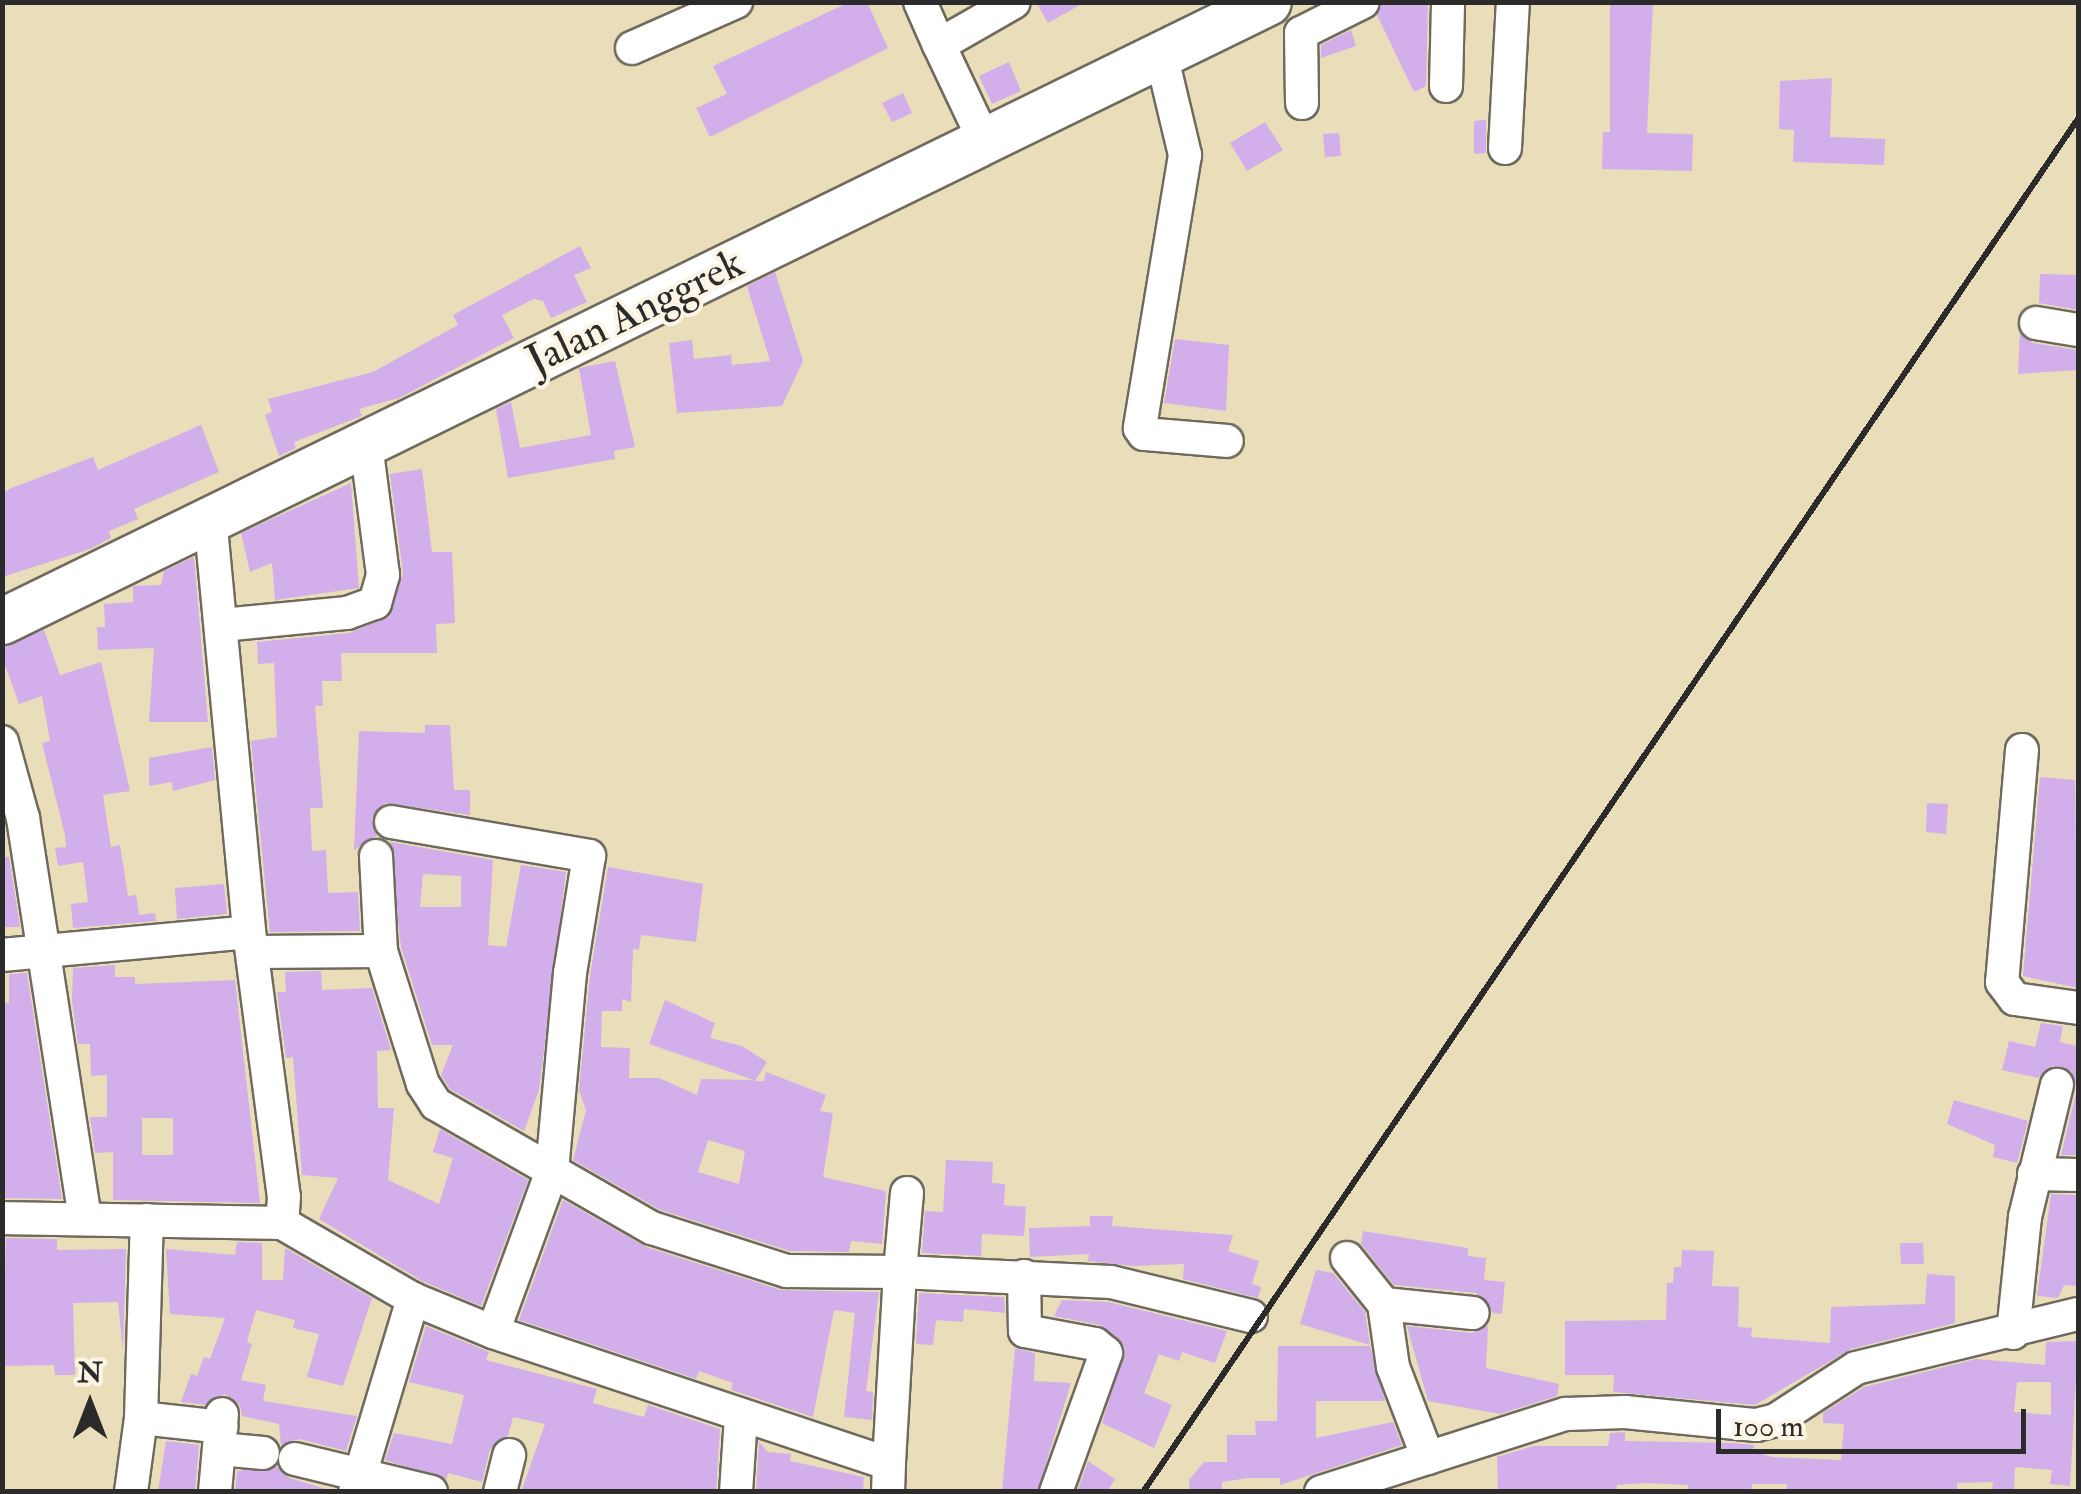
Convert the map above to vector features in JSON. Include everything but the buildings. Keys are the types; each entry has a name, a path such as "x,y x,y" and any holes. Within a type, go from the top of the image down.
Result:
{"highway":[{"name":"Jalan Anggrek","path":"2,621 984,140 1166,68 1268,2"}],"street":[{"path":"632,48 736,2"},
{"path":"920,2 984,140"},
{"path":"939,44 1014,2"},
{"path":"1302,103 1302,33 1363,2"},
{"path":"1446,86 1448,2"},
{"path":"1505,148 1513,2"},
{"path":"1166,68 1186,155 1140,428 1144,434 1227,441"},
{"path":"2036,324 2078,330"},
{"path":"222,625 348,612 374,602 383,575 366,444"},
{"path":"210,517 250,942 284,1197 282,1223"},
{"path":"2,742 23,818 85,1218"},
{"path":"2022,750 2002,982 2015,999 2078,1008"},
{"path":"391,822 589,856 570,973 552,1171 494,1332"},
{"path":"376,856 381,950 428,1096 652,1228 726,1256 787,1270 1024,1276 1172,1292 1251,1316"},
{"path":"2,956 250,942 381,950"},
{"path":"2012,1333 2034,1174 2057,1085"},
{"path":"2034,1174 2078,1176"},
{"path":"2,1218 282,1223 413,1299 494,1332 741,1417 889,1478 908,1192"},
{"path":"131,1492 141,1418 148,1220"},
{"path":"1347,1258 1384,1304 1393,1367 1428,1458"},
{"path":"1024,1276 1025,1331 1095,1344 1106,1354 1056,1492"},
{"path":"358,1482 413,1299"},
{"path":"1384,1304 1472,1313"},
{"path":"1321,1492 1390,1481 1428,1458 1566,1414 1625,1412 1756,1425 1776,1420 1856,1368 2078,1314"},
{"path":"736,1492 741,1417"},
{"path":"141,1418 221,1430 279,1456 358,1482 431,1492"},
{"path":"215,1492 221,1430"},
{"path":"500,1492 508,1455"}],"railway":[{"path":"1143,1492 2078,119"}]}
